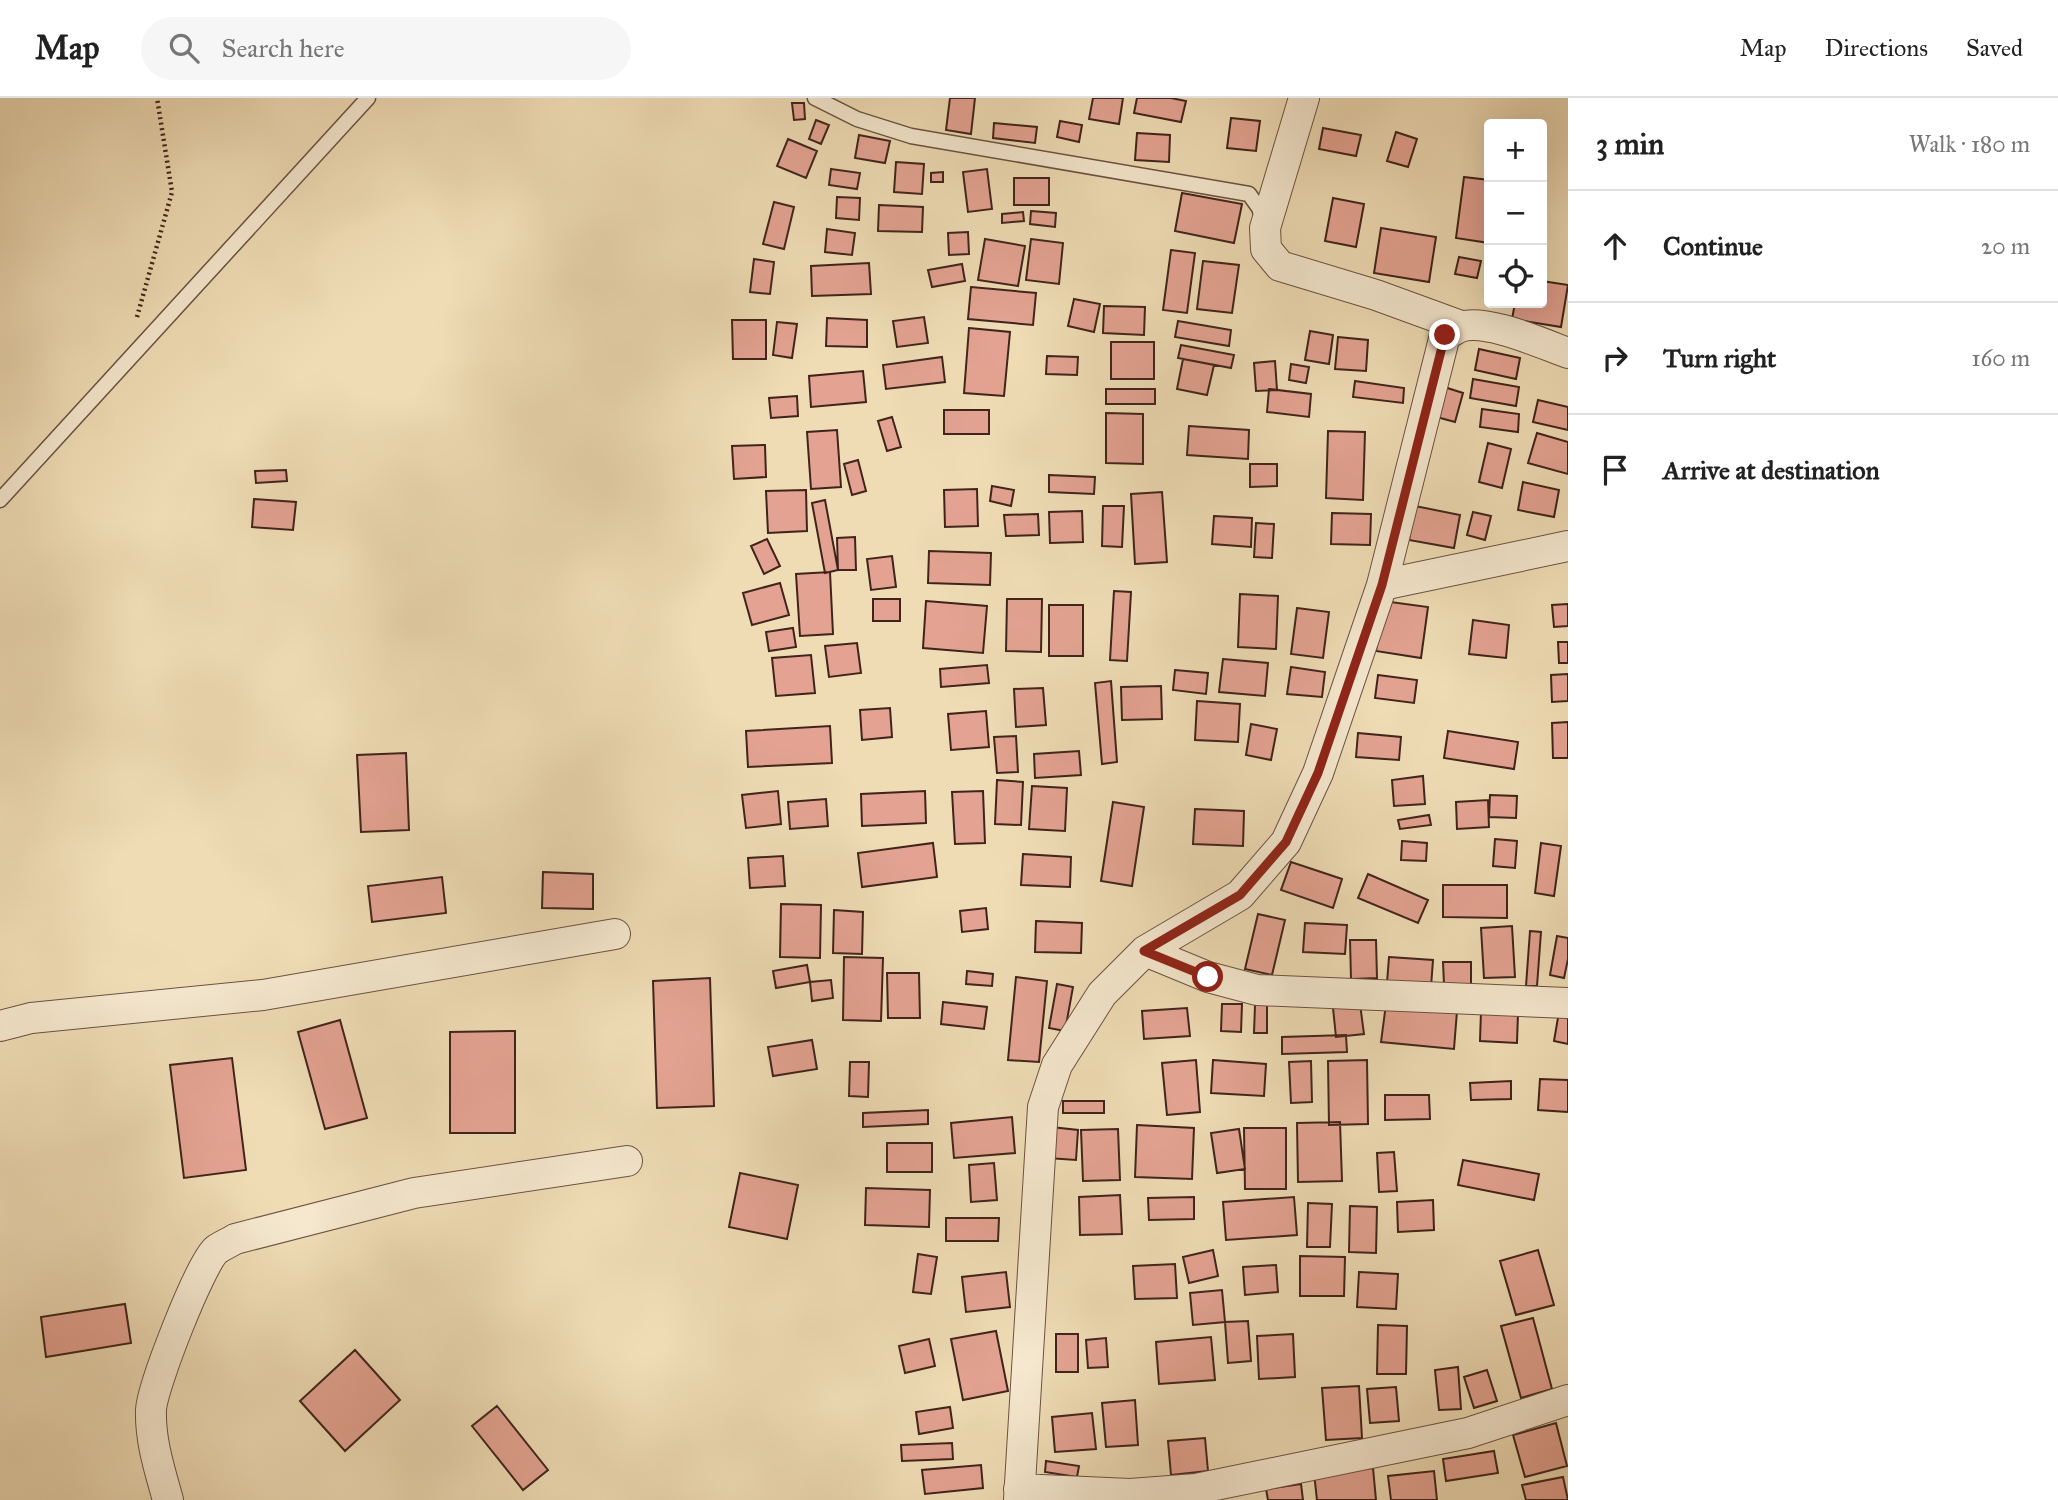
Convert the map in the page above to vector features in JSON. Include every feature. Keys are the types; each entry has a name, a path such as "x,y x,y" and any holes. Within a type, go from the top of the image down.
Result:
{"street":[{"path":"1304,98 1265,228 1266,249 1280,266 1376,295 1461,326 1481,326 1519,334 1568,354"},
{"path":"1461,326 1445,335 1382,585 1318,773 1286,842 1240,895 1144,951 1102,994 1057,1065 1043,1107 1019,1494 1130,1494 1196,1489 1468,1433 1568,1400"},
{"path":"1382,585 1568,547"},
{"path":"0,1026 31,1018 263,995 615,934"},
{"path":"1144,951 1208,977 1257,990 1568,1003"},
{"path":"168,1500 154,1449 151,1409 159,1375 204,1268 216,1251 235,1239 414,1193 627,1161"}],"lane":[{"path":"0,500 368,98"},
{"path":"815,98 857,119 912,136 1249,194 1259,208 1265,228"}],"path":[{"path":"124,365 172,192 157,98"}],"building":[{"path":"950,98 975,98 971,134 946,130"},
{"path":"1093,98 1123,98 1119,124 1089,119"},
{"path":"1137,98 1186,101 1181,122 1134,113"},
{"path":"792,103 804,103 805,119 794,120"},
{"path":"1231,118 1260,121 1256,151 1227,148"},
{"path":"816,120 829,125 821,144 809,139"},
{"path":"1060,121 1082,125 1079,142 1057,137"},
{"path":"994,123 1037,127 1035,143 993,138"},
{"path":"1323,128 1361,135 1356,156 1319,149"},
{"path":"1396,132 1417,139 1408,167 1387,161"},
{"path":"1137,133 1170,135 1169,162 1135,160"},
{"path":"859,135 890,141 885,163 855,158"},
{"path":"788,139 817,151 806,178 777,166"},
{"path":"896,162 924,164 922,194 894,192"},
{"path":"831,169 860,173 857,189 829,185"},
{"path":"987,169 992,209 968,212 963,172"},
{"path":"943,172 943,182 931,182 931,173"},
{"path":"1464,177 1484,179 1484,242 1456,238"},
{"path":"1014,178 1049,178 1049,205 1014,205"},
{"path":"1182,193 1242,204 1234,243 1175,231"},
{"path":"837,197 860,198 859,220 836,218"},
{"path":"1333,198 1364,204 1356,247 1325,241"},
{"path":"774,202 794,207 784,249 763,244"},
{"path":"879,205 923,207 922,232 878,231"},
{"path":"1031,211 1056,213 1055,227 1030,224"},
{"path":"1023,212 1024,221 1002,223 1002,214"},
{"path":"1381,228 1436,237 1429,282 1374,273"},
{"path":"827,229 855,233 852,255 825,252"},
{"path":"968,232 969,254 949,255 948,233"},
{"path":"985,239 1025,246 1018,286 978,280"},
{"path":"1031,239 1063,243 1059,284 1026,280"},
{"path":"1171,250 1195,253 1187,313 1163,310"},
{"path":"1459,257 1481,261 1477,278 1455,274"},
{"path":"754,259 774,262 770,294 750,292"},
{"path":"1203,261 1239,265 1232,313 1197,309"},
{"path":"869,263 871,294 812,296 811,266"},
{"path":"962,264 965,281 932,287 928,270"},
{"path":"1547,282 1568,285 1561,327 1512,319 1514,308 1547,308"},
{"path":"971,287 1036,293 1033,325 968,319"},
{"path":"1074,299 1100,304 1094,332 1068,326"},
{"path":"1104,306 1145,307 1144,335 1103,333"},
{"path":"924,317 928,343 897,347 893,321"},
{"path":"827,318 867,320 867,347 826,346"},
{"path":"732,320 766,320 766,359 733,359"},
{"path":"1178,321 1231,330 1229,346 1175,337"},
{"path":"777,322 797,324 792,358 773,355"},
{"path":"969,328 1010,332 1004,396 964,393"},
{"path":"1310,331 1333,335 1329,364 1305,360"},
{"path":"1338,337 1368,340 1366,371 1335,369"},
{"path":"1111,342 1154,342 1154,379 1111,379"},
{"path":"1181,345 1234,355 1231,368 1178,358"},
{"path":"1479,349 1520,358 1516,379 1475,370"},
{"path":"1047,356 1078,357 1077,375 1046,374"},
{"path":"942,357 945,382 886,389 883,365"},
{"path":"1183,359 1214,365 1207,395 1177,389"},
{"path":"1275,361 1277,390 1256,391 1254,363"},
{"path":"1291,364 1309,367 1306,383 1289,380"},
{"path":"863,371 866,402 811,407 809,376"},
{"path":"1473,379 1519,387 1516,406 1470,398"},
{"path":"1355,381 1404,388 1403,403 1353,397"},
{"path":"1441,386 1463,393 1455,422 1433,416"},
{"path":"1106,389 1155,389 1155,404 1106,404"},
{"path":"1269,389 1311,394 1309,417 1267,412"},
{"path":"797,396 798,416 771,418 769,398"},
{"path":"1538,400 1568,407 1568,430 1533,422"},
{"path":"1482,409 1519,414 1518,432 1480,427"},
{"path":"944,410 989,410 989,434 944,434"},
{"path":"1106,413 1143,414 1143,464 1106,463"},
{"path":"892,417 901,447 887,451 878,421"},
{"path":"1189,426 1249,430 1248,459 1187,455"},
{"path":"837,430 841,487 811,489 807,432"},
{"path":"1328,431 1365,432 1363,500 1326,498"},
{"path":"1537,433 1568,442 1568,474 1528,463"},
{"path":"1488,443 1511,449 1502,488 1479,482"},
{"path":"765,445 766,477 734,479 732,446"},
{"path":"858,460 866,491 852,495 844,464"},
{"path":"1250,464 1277,464 1277,486 1250,487"},
{"path":"286,470 287,481 256,483 255,471"},
{"path":"1049,475 1095,477 1094,494 1049,492"},
{"path":"1523,482 1559,490 1554,517 1518,510"},
{"path":"992,486 1014,490 1011,506 990,501"},
{"path":"977,489 978,526 945,527 944,490"},
{"path":"806,490 807,531 768,533 766,491"},
{"path":"1162,492 1167,562 1135,564 1131,494"},
{"path":"254,499 296,502 293,530 252,527"},
{"path":"825,500 838,570 825,573 812,503"},
{"path":"1103,506 1124,506 1122,547 1102,546"},
{"path":"1415,506 1460,515 1454,548 1409,540"},
{"path":"1082,511 1083,542 1050,543 1049,512"},
{"path":"1473,512 1491,516 1485,540 1467,535"},
{"path":"1332,513 1371,514 1370,545 1331,544"},
{"path":"1038,514 1039,535 1006,536 1004,515"},
{"path":"1214,516 1252,518 1251,547 1212,544"},
{"path":"1256,523 1274,524 1272,558 1254,557"},
{"path":"855,537 856,570 838,570 837,538"},
{"path":"767,539 780,566 764,574 751,546"},
{"path":"929,551 991,553 990,585 928,583"},
{"path":"892,556 896,587 871,590 867,559"},
{"path":"830,572 833,634 800,636 796,574"},
{"path":"780,583 789,615 752,625 743,593"},
{"path":"1114,591 1131,592 1127,661 1110,660"},
{"path":"1240,594 1278,596 1276,649 1238,647"},
{"path":"873,599 900,599 900,621 873,621"},
{"path":"1007,599 1042,599 1041,652 1006,651"},
{"path":"926,601 987,606 983,653 923,648"},
{"path":"1383,601 1428,607 1421,658 1376,651"},
{"path":"1568,604 1568,626 1554,627 1552,605"},
{"path":"1049,605 1083,605 1083,656 1049,656"},
{"path":"1297,608 1329,612 1323,658 1291,654"},
{"path":"1473,620 1509,625 1506,658 1469,654"},
{"path":"793,628 796,647 769,651 766,632"},
{"path":"1558,642 1568,642 1568,663 1559,663"},
{"path":"857,643 861,673 829,677 825,646"},
{"path":"811,655 815,693 776,696 772,658"},
{"path":"1223,659 1268,663 1265,696 1219,692"},
{"path":"987,665 989,683 941,687 940,669"},
{"path":"1291,667 1325,672 1322,697 1287,694"},
{"path":"1175,670 1208,673 1206,694 1173,690"},
{"path":"1568,674 1568,701 1552,702 1551,675"},
{"path":"1378,675 1417,680 1414,703 1375,698"},
{"path":"1111,681 1117,762 1102,764 1095,683"},
{"path":"1161,686 1162,719 1122,720 1121,687"},
{"path":"1043,688 1046,725 1016,727 1014,689"},
{"path":"1197,701 1240,704 1238,742 1195,740"},
{"path":"890,708 892,737 862,740 860,710"},
{"path":"986,711 989,747 951,750 948,714"},
{"path":"1568,722 1568,758 1553,758 1552,723"},
{"path":"1251,724 1277,729 1271,760 1246,755"},
{"path":"830,726 832,763 748,767 746,731"},
{"path":"1448,731 1518,742 1514,769 1444,758"},
{"path":"1358,733 1401,737 1399,760 1356,757"},
{"path":"1016,736 1018,772 997,773 994,737"},
{"path":"1079,751 1081,775 1035,778 1034,754"},
{"path":"406,753 409,830 361,832 357,755"},
{"path":"1423,776 1425,804 1394,806 1392,780"},
{"path":"997,780 1023,782 1021,825 995,824"},
{"path":"1032,786 1067,788 1065,831 1029,829"},
{"path":"778,791 781,824 746,828 742,795"},
{"path":"925,791 926,823 862,826 861,794"},
{"path":"983,791 985,843 955,844 952,792"},
{"path":"1490,795 1517,796 1516,818 1489,817"},
{"path":"826,799 828,826 790,829 788,802"},
{"path":"1488,800 1489,827 1457,829 1456,802"},
{"path":"1113,802 1144,807 1132,886 1101,881"},
{"path":"1195,809 1244,811 1243,846 1193,844"},
{"path":"1429,815 1431,825 1400,829 1398,820"},
{"path":"1495,839 1517,841 1515,868 1493,866"},
{"path":"1402,841 1427,843 1426,861 1401,860"},
{"path":"933,843 937,877 862,887 858,853"},
{"path":"1541,843 1561,846 1554,896 1535,893"},
{"path":"1023,854 1071,857 1070,887 1021,885"},
{"path":"783,856 785,886 750,888 748,858"},
{"path":"1291,862 1342,879 1333,908 1281,890"},
{"path":"543,872 593,874 593,909 542,908"},
{"path":"1368,874 1428,900 1418,923 1358,898"},
{"path":"442,877 446,913 372,922 368,886"},
{"path":"1443,885 1507,885 1507,918 1443,917"},
{"path":"781,904 821,905 820,958 780,957"},
{"path":"986,908 988,929 962,932 960,911"},
{"path":"834,910 863,912 862,954 833,953"},
{"path":"1258,914 1285,920 1272,975 1245,969"},
{"path":"1036,921 1082,923 1081,953 1035,952"},
{"path":"1305,923 1347,925 1345,954 1303,952"},
{"path":"1512,926 1515,977 1484,978 1481,928"},
{"path":"1530,931 1541,932 1537,986 1526,986"},
{"path":"1557,936 1568,938 1564,978 1550,975"},
{"path":"1350,940 1376,940 1377,978 1351,979"},
{"path":"844,957 883,958 881,1021 843,1020"},
{"path":"1389,957 1433,960 1431,987 1387,983"},
{"path":"1443,962 1471,962 1471,984 1444,984"},
{"path":"807,965 810,982 776,988 773,971"},
{"path":"967,971 993,974 992,986 966,984"},
{"path":"887,973 919,973 920,1018 888,1018"},
{"path":"1016,977 1047,981 1039,1062 1008,1060"},
{"path":"710,978 714,1106 657,1108 653,981"},
{"path":"831,980 833,998 812,1001 810,982"},
{"path":"1057,984 1073,987 1065,1031 1049,1028"},
{"path":"943,1002 987,1007 984,1029 941,1024"},
{"path":"1222,1004 1242,1004 1241,1032 1221,1031"},
{"path":"1360,1004 1364,1034 1336,1037 1333,1008"},
{"path":"1386,1004 1457,1011 1454,1049 1381,1042"},
{"path":"1255,1005 1267,1005 1267,1033 1254,1033"},
{"path":"1560,1006 1568,1007 1568,1044 1554,1041"},
{"path":"1187,1008 1190,1036 1144,1039 1142,1011"},
{"path":"1481,1011 1518,1013 1517,1043 1480,1041"},
{"path":"340,1020 367,1118 325,1129 298,1032"},
{"path":"515,1031 515,1133 450,1133 450,1032"},
{"path":"1346,1035 1347,1052 1282,1054 1282,1037"},
{"path":"812,1040 817,1069 773,1076 768,1047"},
{"path":"232,1058 246,1170 184,1178 170,1065"},
{"path":"1196,1060 1200,1112 1167,1115 1162,1063"},
{"path":"1213,1060 1266,1064 1264,1096 1211,1093"},
{"path":"1367,1060 1368,1124 1329,1125 1328,1061"},
{"path":"1311,1061 1312,1102 1291,1103 1289,1062"},
{"path":"850,1062 869,1062 868,1097 849,1096"},
{"path":"1540,1079 1568,1080 1568,1112 1538,1110"},
{"path":"1511,1081 1511,1099 1471,1100 1470,1083"},
{"path":"1385,1095 1429,1095 1430,1119 1385,1120"},
{"path":"1063,1101 1104,1101 1104,1113 1063,1113"},
{"path":"928,1110 928,1124 863,1127 863,1113"},
{"path":"1012,1117 1015,1153 954,1158 951,1123"},
{"path":"1340,1122 1342,1181 1298,1182 1297,1123"},
{"path":"1137,1125 1194,1128 1192,1179 1135,1177"},
{"path":"1051,1127 1078,1130 1076,1160 1048,1158"},
{"path":"1244,1128 1286,1128 1286,1189 1245,1189"},
{"path":"1118,1129 1120,1180 1083,1181 1081,1130"},
{"path":"1239,1129 1245,1169 1217,1173 1211,1133"},
{"path":"887,1143 932,1143 932,1172 887,1172"},
{"path":"1394,1152 1397,1191 1379,1192 1377,1153"},
{"path":"1463,1160 1539,1174 1534,1200 1458,1185"},
{"path":"994,1163 997,1200 971,1202 969,1165"},
{"path":"740,1173 798,1185 787,1239 729,1227"},
{"path":"866,1188 930,1190 929,1227 865,1225"},
{"path":"1120,1195 1122,1234 1080,1235 1079,1197"},
{"path":"1194,1197 1194,1219 1149,1220 1148,1198"},
{"path":"1294,1197 1297,1235 1226,1240 1223,1202"},
{"path":"1433,1200 1434,1230 1398,1232 1397,1202"},
{"path":"1308,1203 1332,1204 1330,1247 1307,1247"},
{"path":"1350,1206 1377,1207 1376,1253 1349,1252"},
{"path":"946,1218 999,1218 998,1241 946,1241"},
{"path":"1213,1250 1218,1276 1189,1283 1183,1257"},
{"path":"1538,1250 1554,1305 1516,1315 1500,1261"},
{"path":"918,1254 937,1257 931,1294 913,1292"},
{"path":"1300,1256 1345,1257 1344,1296 1300,1296"},
{"path":"1175,1264 1177,1298 1135,1299 1133,1266"},
{"path":"1276,1265 1278,1292 1245,1295 1243,1267"},
{"path":"1006,1272 1010,1307 966,1312 962,1277"},
{"path":"1359,1272 1398,1274 1396,1309 1357,1307"},
{"path":"1222,1290 1225,1322 1193,1325 1190,1293"},
{"path":"125,1304 131,1343 46,1357 41,1317"},
{"path":"1533,1318 1552,1389 1521,1398 1501,1326"},
{"path":"1248,1321 1251,1361 1228,1363 1225,1322"},
{"path":"1378,1325 1407,1326 1406,1374 1377,1374"},
{"path":"996,1331 1008,1391 963,1400 951,1339"},
{"path":"1056,1334 1078,1334 1078,1372 1056,1372"},
{"path":"1293,1334 1295,1377 1259,1379 1257,1336"},
{"path":"1211,1337 1215,1380 1159,1384 1156,1342"},
{"path":"1106,1338 1108,1367 1088,1368 1086,1340"},
{"path":"929,1339 935,1366 905,1373 899,1346"},
{"path":"355,1350 400,1400 345,1451 300,1401"},
{"path":"1458,1367 1461,1409 1439,1410 1435,1370"},
{"path":"1487,1370 1497,1401 1474,1408 1464,1377"},
{"path":"1359,1386 1362,1438 1326,1440 1322,1388"},
{"path":"1396,1387 1399,1421 1370,1423 1367,1389"},
{"path":"1135,1400 1138,1445 1106,1447 1102,1403"},
{"path":"497,1406 548,1470 523,1490 472,1426"},
{"path":"950,1407 953,1428 919,1434 916,1412"},
{"path":"1092,1413 1096,1449 1055,1452 1052,1417"},
{"path":"1556,1423 1567,1466 1525,1477 1513,1435"},
{"path":"1205,1438 1208,1471 1171,1475 1168,1441"},
{"path":"952,1443 953,1459 902,1461 901,1445"},
{"path":"1494,1451 1498,1473 1446,1481 1443,1459"},
{"path":"1046,1461 1079,1466 1077,1477 1045,1472"},
{"path":"981,1465 983,1488 925,1494 922,1470"},
{"path":"1373,1468 1376,1500 1317,1500 1314,1473"},
{"path":"1434,1471 1437,1500 1391,1500 1388,1476"},
{"path":"1563,1477 1568,1500 1526,1500 1522,1485"},
{"path":"1301,1484 1303,1500 1268,1500 1266,1489"}],"route":[{"path":"1208,977 1144,951 1240,895 1286,842 1318,773 1382,585 1445,335"}]}
